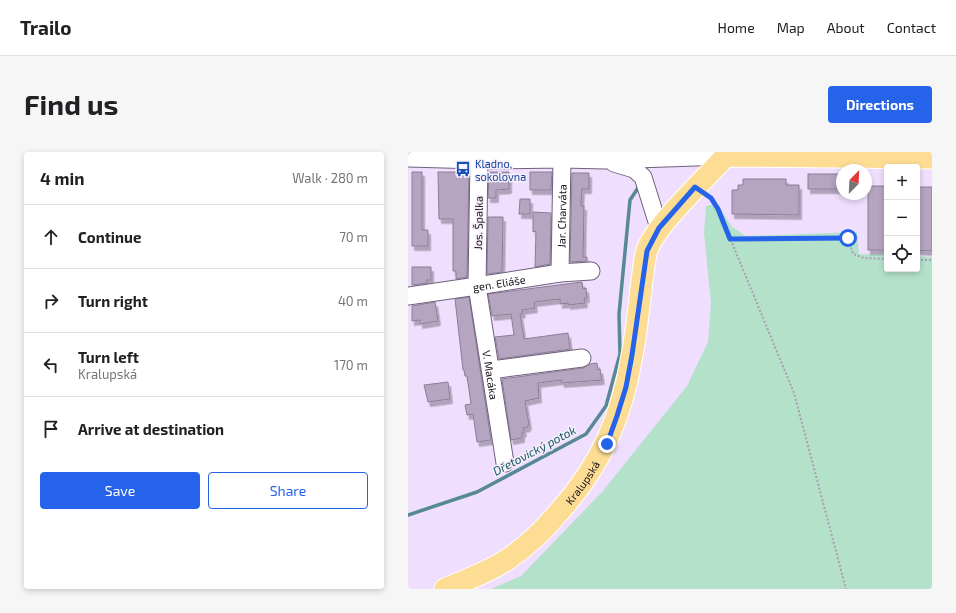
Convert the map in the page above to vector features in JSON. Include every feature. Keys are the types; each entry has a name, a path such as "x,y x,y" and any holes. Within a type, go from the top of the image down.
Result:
{"main road":[{"path":"726,156 932,158"},
{"name":"Kralupská","path":"445,589 483,573 508,559 531,542 574,496 593,468 607,444 626,387 647,251 659,228 695,187 726,156"}],"street":[{"path":"408,158 479,160 606,160 726,156"},
{"name":"Jar. Charváta","path":"560,273 562,159"},
{"name":"Jos. Špalka","path":"477,286 479,160"},
{"path":"606,160 634,170 643,177 659,228"},
{"name":"gen. Eliáše","path":"408,296 560,273 591,271"},
{"name":"V. Macáka","path":"477,286 505,463"},
{"path":"491,370 582,358"}],"path":[{"path":"695,187 711,198 718,209 794,393 846,589"},
{"path":"730,239 848,238 853,254 864,258 884,259"},
{"path":"920,260 932,260"}],"green space":[{"path":"717,204 732,227 746,236 857,232 859,254 884,255 884,272 920,272 920,256 932,257 932,589 491,589 521,576 602,492 687,386 708,342 711,303 704,233 706,206"}],"building":[{"path":"412,172 422,172 422,230 428,230 428,246 412,246"},
{"path":"438,172 469,172 467,277 456,279 456,271 453,271 453,219 439,219"},
{"path":"489,172 509,172 509,189 496,190 496,198 488,198"},
{"path":"530,172 552,172 551,190 530,190"},
{"path":"572,173 589,173 589,189 582,189 581,206 584,206 583,257 587,257 587,261 570,262"},
{"path":"808,174 836,174 836,189 808,189"},
{"path":"743,179 786,179 786,185 799,185 799,215 732,214 732,190 738,190 738,185 743,185"},
{"path":"872,186 884,186 884,250 868,250 868,200 872,200"},
{"path":"920,187 932,187 932,251 920,250"},
{"path":"520,199 530,199 530,214 519,214"},
{"path":"533,212 551,213 550,264 535,267 536,231 533,232"},
{"path":"488,217 503,217 502,272 487,274"},
{"path":"412,267 431,267 431,280 427,280 427,283 412,285"},
{"path":"582,282 583,289 586,288 587,298 584,298 585,303 568,305 568,303 560,304 560,299 534,302 535,308 522,310 523,313 520,314 524,339 568,333 570,349 499,359 495,337 514,335 511,314 492,316 488,294"},
{"path":"469,297 491,440 477,442 473,414 467,415 465,405 471,404 467,376 465,376 463,370 455,299"},
{"path":"435,302 438,321 420,324 420,320 412,321 412,306"},
{"path":"597,363 602,380 562,383 561,380 538,383 539,398 525,401 529,425 528,427 523,428 524,432 522,433 522,438 511,440 502,379 583,368 590,364"},
{"path":"448,382 450,399 428,402 424,385"}],"waterway":[{"name":"Dřetovický potok","path":"408,515 477,492 586,434 606,406 620,354 619,314 630,200 638,188"}],"place":[{"name":"Kladno, sokolovna","path":"463,169"}],"route":[{"path":"607,444 626,387 647,251 659,228 695,187 711,198 718,209 730,239 848,238"}]}
